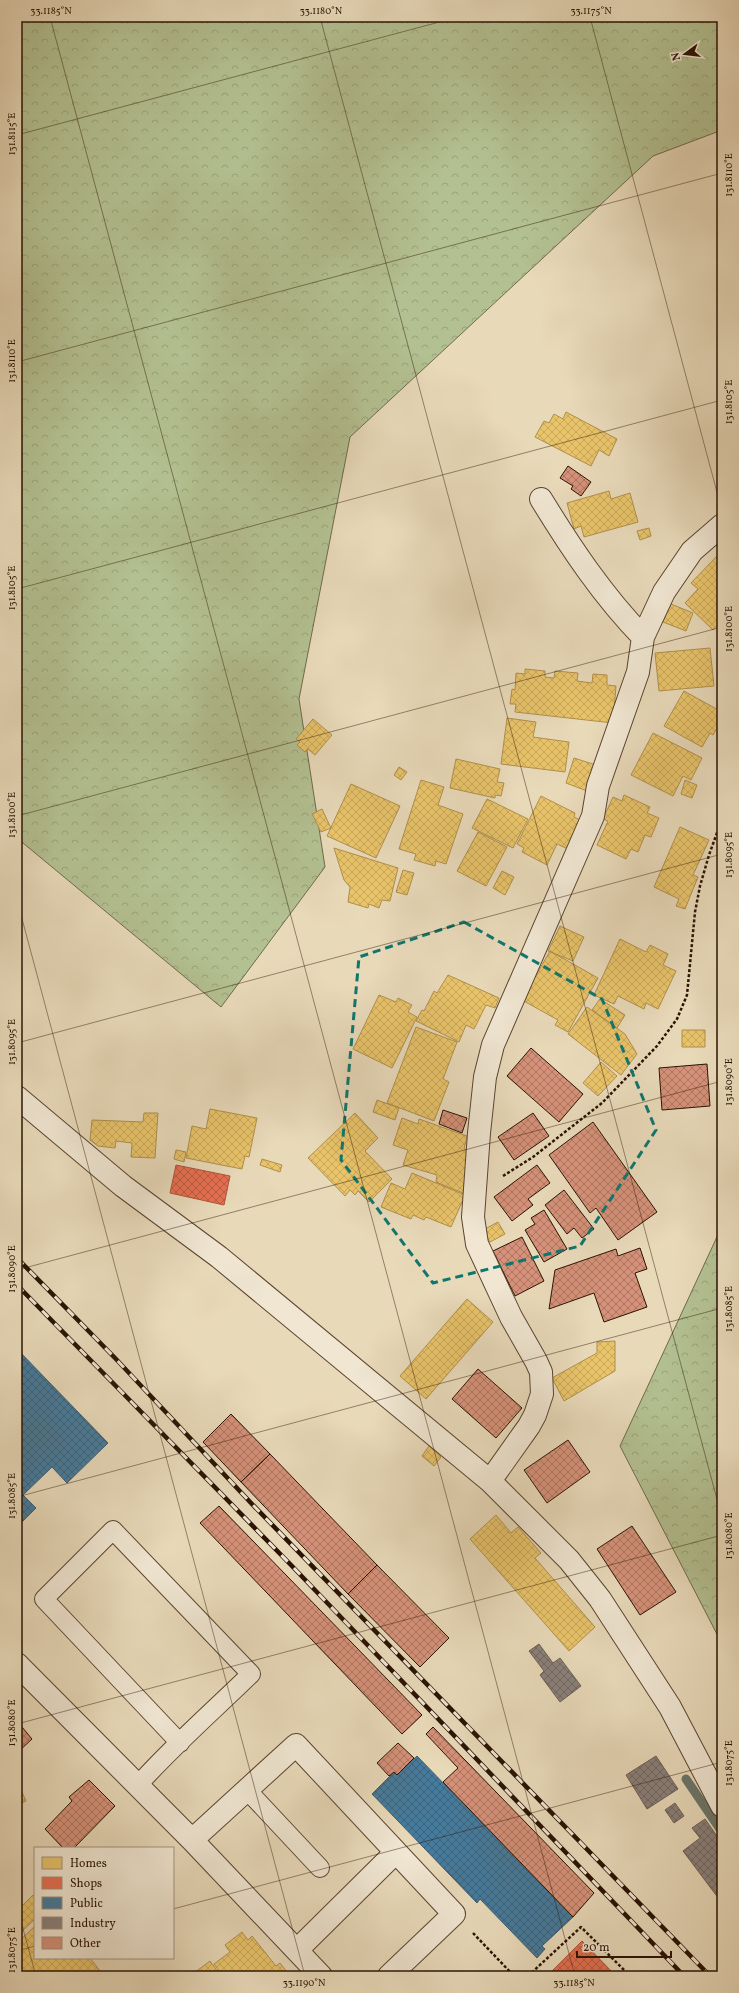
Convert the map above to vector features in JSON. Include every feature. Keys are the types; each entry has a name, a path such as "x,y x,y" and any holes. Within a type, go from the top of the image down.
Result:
{"street":[{"path":"541,499 574,553 626,620 643,637"},
{"path":"490,1481 535,1416 542,1394 542,1383 536,1361 511,1317 477,1244 473,1217 480,1119 485,1077 493,1044 593,816 598,786 638,672 643,637 664,592 692,551 722,525"},
{"path":"17,1097 123,1186 219,1257 490,1481 569,1560 600,1599 670,1707 722,1806"},
{"path":"17,1664 192,1840 322,1976"},
{"path":"192,1840 296,1745 395,1853 454,1914 389,1976"},
{"path":"297,1950 395,1853"}],"lane":[{"path":"138,1785 180,1742 251,1674 113,1530 44,1599 180,1742"},
{"path":"247,1790 320,1868"}],"path":[{"path":"476,1189 490,1185 533,1157 602,1103 656,1046 677,1019 686,995 695,912 700,886 708,856 722,820"},
{"path":"454,1914 514,1976"},
{"path":"528,1976 581,1927 630,1976"}],"highlighted area":[{"path":"464,922 602,999 656,1130 580,1246 433,1283 341,1160 359,957"}],"green space":[{"path":"17,17 722,17 722,130 653,156 350,437 299,699 325,867 221,1007 17,838"},
{"path":"722,1226 722,1642 721,1642 620,1446"}],"building: Homes":[{"path":"566,412 617,439 609,456 599,450 591,466 535,437 544,421 549,423 554,414 563,419"},
{"path":"609,491 611,499 630,493 638,522 584,537 581,526 574,529 567,503"},
{"path":"649,528 651,536 640,540 637,531"},
{"path":"718,555 722,559 722,620 713,630 685,603 698,589 691,583"},
{"path":"671,604 693,613 686,631 663,622"},
{"path":"710,648 714,686 659,691 655,653"},
{"path":"525,669 545,671 545,677 554,678 555,671 578,673 577,681 592,683 593,674 607,675 607,685 616,686 613,723 515,712 516,704 510,704 512,689 515,690 516,673 525,674"},
{"path":"684,691 722,712 722,720 713,735 710,733 702,747 664,726"},
{"path":"507,718 536,722 533,737 569,742 565,772 501,764"},
{"path":"313,719 332,735 315,755 308,749 305,752 297,745 300,742 296,739"},
{"path":"653,733 702,758 691,780 683,776 673,796 631,775"},
{"path":"574,758 596,765 587,791 566,783"},
{"path":"456,759 500,769 497,782 504,783 501,796 495,795 495,798 450,788"},
{"path":"399,767 407,772 401,780 394,775"},
{"path":"421,780 444,787 438,805 463,814 446,864 436,861 435,866 414,860 416,854 399,849"},
{"path":"685,780 697,785 692,798 681,794"},
{"path":"351,784 400,806 376,858 327,836"},
{"path":"624,795 650,807 647,813 659,818 651,837 645,835 638,852 631,849 626,859 597,845 608,821 603,819 613,797 622,801"},
{"path":"541,796 575,813 574,817 582,821 568,849 557,844 547,865 522,852 524,848 517,844"},
{"path":"487,799 528,819 513,848 472,828"},
{"path":"322,809 331,828 321,832 312,814"},
{"path":"680,827 709,840 693,875 698,877 685,909 676,906 679,899 654,887"},
{"path":"478,832 507,847 486,886 457,871"},
{"path":"334,848 398,868 390,901 382,900 379,908 369,904 368,908 348,902 350,887 344,880"},
{"path":"403,870 414,873 407,895 396,892"},
{"path":"502,871 514,877 505,895 493,888"},
{"path":"560,926 584,937 573,961 548,951"},
{"path":"620,939 646,952 650,945 668,954 663,965 676,971 658,1009 646,1003 644,1009 618,996 614,1004 594,995"},
{"path":"550,951 598,978 568,1032 555,1025 558,1020 522,1000"},
{"path":"448,975 499,998 495,1008 486,1005 474,1029 466,1025 459,1042 416,1021 422,1010 424,1011 434,991 437,993"},
{"path":"379,995 396,1002 398,998 412,1005 408,1012 417,1017 392,1068 353,1049"},
{"path":"600,999 625,1015 617,1028 592,1010"},
{"path":"587,1007 625,1034 637,1054 621,1075 568,1034"},
{"path":"416,1027 457,1042 443,1079 449,1082 434,1121 387,1103"},
{"path":"682,1030 705,1030 705,1047 682,1047"},
{"path":"601,1062 617,1076 598,1096 583,1083"},
{"path":"377,1100 399,1108 395,1120 373,1112"},
{"path":"210,1109 257,1118 249,1157 245,1156 242,1169 186,1158 192,1126 206,1129"},
{"path":"144,1113 158,1113 155,1158 131,1157 132,1143 116,1141 115,1148 98,1146 90,1140 92,1120 143,1122"},
{"path":"355,1113 378,1138 365,1151 392,1179 369,1202 358,1191 355,1195 350,1190 345,1196 308,1158"},
{"path":"402,1118 418,1124 419,1119 467,1136 464,1149 468,1151 463,1193 436,1182 437,1175 403,1165 408,1150 393,1145"},
{"path":"176,1150 186,1152 184,1162 174,1159"},
{"path":"262,1159 282,1165 280,1172 260,1165"},
{"path":"412,1173 465,1195 451,1227 426,1217 424,1220 413,1215 411,1219 381,1207 391,1183 405,1189"},
{"path":"498,1222 505,1234 490,1242 483,1230"},
{"path":"467,1299 493,1322 426,1399 400,1376"},
{"path":"615,1341 615,1371 564,1401 552,1378 597,1353 597,1342"},
{"path":"429,1446 441,1457 434,1466 422,1456"},
{"path":"496,1515 511,1533 518,1527 541,1553 535,1558 595,1627 569,1651 470,1539"},
{"path":"17,1781 26,1801 17,1805"},
{"path":"33,1895 34,1896 34,1920 17,1936 17,1911"},
{"path":"34,1927 34,1959 91,1959 104,1976 17,1976 17,1943"},
{"path":"242,1932 248,1940 252,1936 276,1966 280,1963 290,1976 223,1976 214,1964 230,1952 225,1945"},
{"path":"210,1961 221,1976 190,1976"}],"building: Shops":[{"path":"176,1165 230,1176 224,1205 170,1193"},
{"path":"582,1941 616,1976 547,1976"}],"building: Public":[{"path":"17,1349 108,1443 67,1483 52,1467 23,1495 36,1508 17,1527"},
{"path":"417,1756 573,1917 542,1946 545,1949 537,1958 480,1899 477,1903 372,1794 394,1772 397,1775"}],"building: Industry":[{"path":"539,1644 553,1663 560,1658 581,1686 560,1702 540,1675 544,1671 529,1651"},
{"path":"656,1756 678,1789 647,1809 626,1775"},
{"path":"675,1803 684,1816 674,1823 665,1810"},
{"path":"705,1819 722,1843 722,1903 683,1851 700,1838 692,1828"}],"building: Other":[{"path":"568,466 591,482 581,496 571,489 573,486 560,478"},
{"path":"531,1048 583,1094 559,1122 507,1076"},
{"path":"707,1064 710,1106 662,1110 659,1068"},
{"path":"443,1110 467,1118 462,1133 439,1124"},
{"path":"533,1113 549,1136 514,1160 498,1137"},
{"path":"593,1122 657,1212 618,1240 596,1208 590,1213 549,1155"},
{"path":"537,1165 550,1183 528,1199 533,1205 512,1221 494,1197"},
{"path":"564,1190 594,1229 582,1238 574,1228 567,1234 545,1205"},
{"path":"544,1210 567,1249 544,1262 525,1230 535,1224 531,1218"},
{"path":"522,1237 544,1281 515,1296 493,1251"},
{"path":"640,1248 647,1269 635,1273 647,1307 604,1322 594,1293 549,1309 555,1270 616,1249 618,1256"},
{"path":"478,1369 522,1408 496,1438 452,1399"},
{"path":"231,1414 270,1454 241,1482 203,1442"},
{"path":"568,1440 590,1472 547,1503 524,1470"},
{"path":"270,1454 377,1565 348,1594 241,1482"},
{"path":"219,1506 422,1715 402,1734 200,1523"},
{"path":"632,1526 676,1592 640,1615 597,1549"},
{"path":"377,1565 449,1638 420,1667 348,1594"},
{"path":"17,1721 32,1739 17,1753"},
{"path":"433,1727 594,1893 573,1917 443,1782 458,1768 426,1734"},
{"path":"398,1743 414,1758 397,1775 394,1772 389,1776 377,1763"},
{"path":"89,1780 115,1806 75,1847 62,1847 45,1829 72,1801 69,1797"}],"waterway":[{"path":"686,1779 722,1832"}],"railway":[{"path":"17,1258 115,1358 251,1503 710,1976"},
{"path":"17,1285 291,1565 684,1976"}]}
